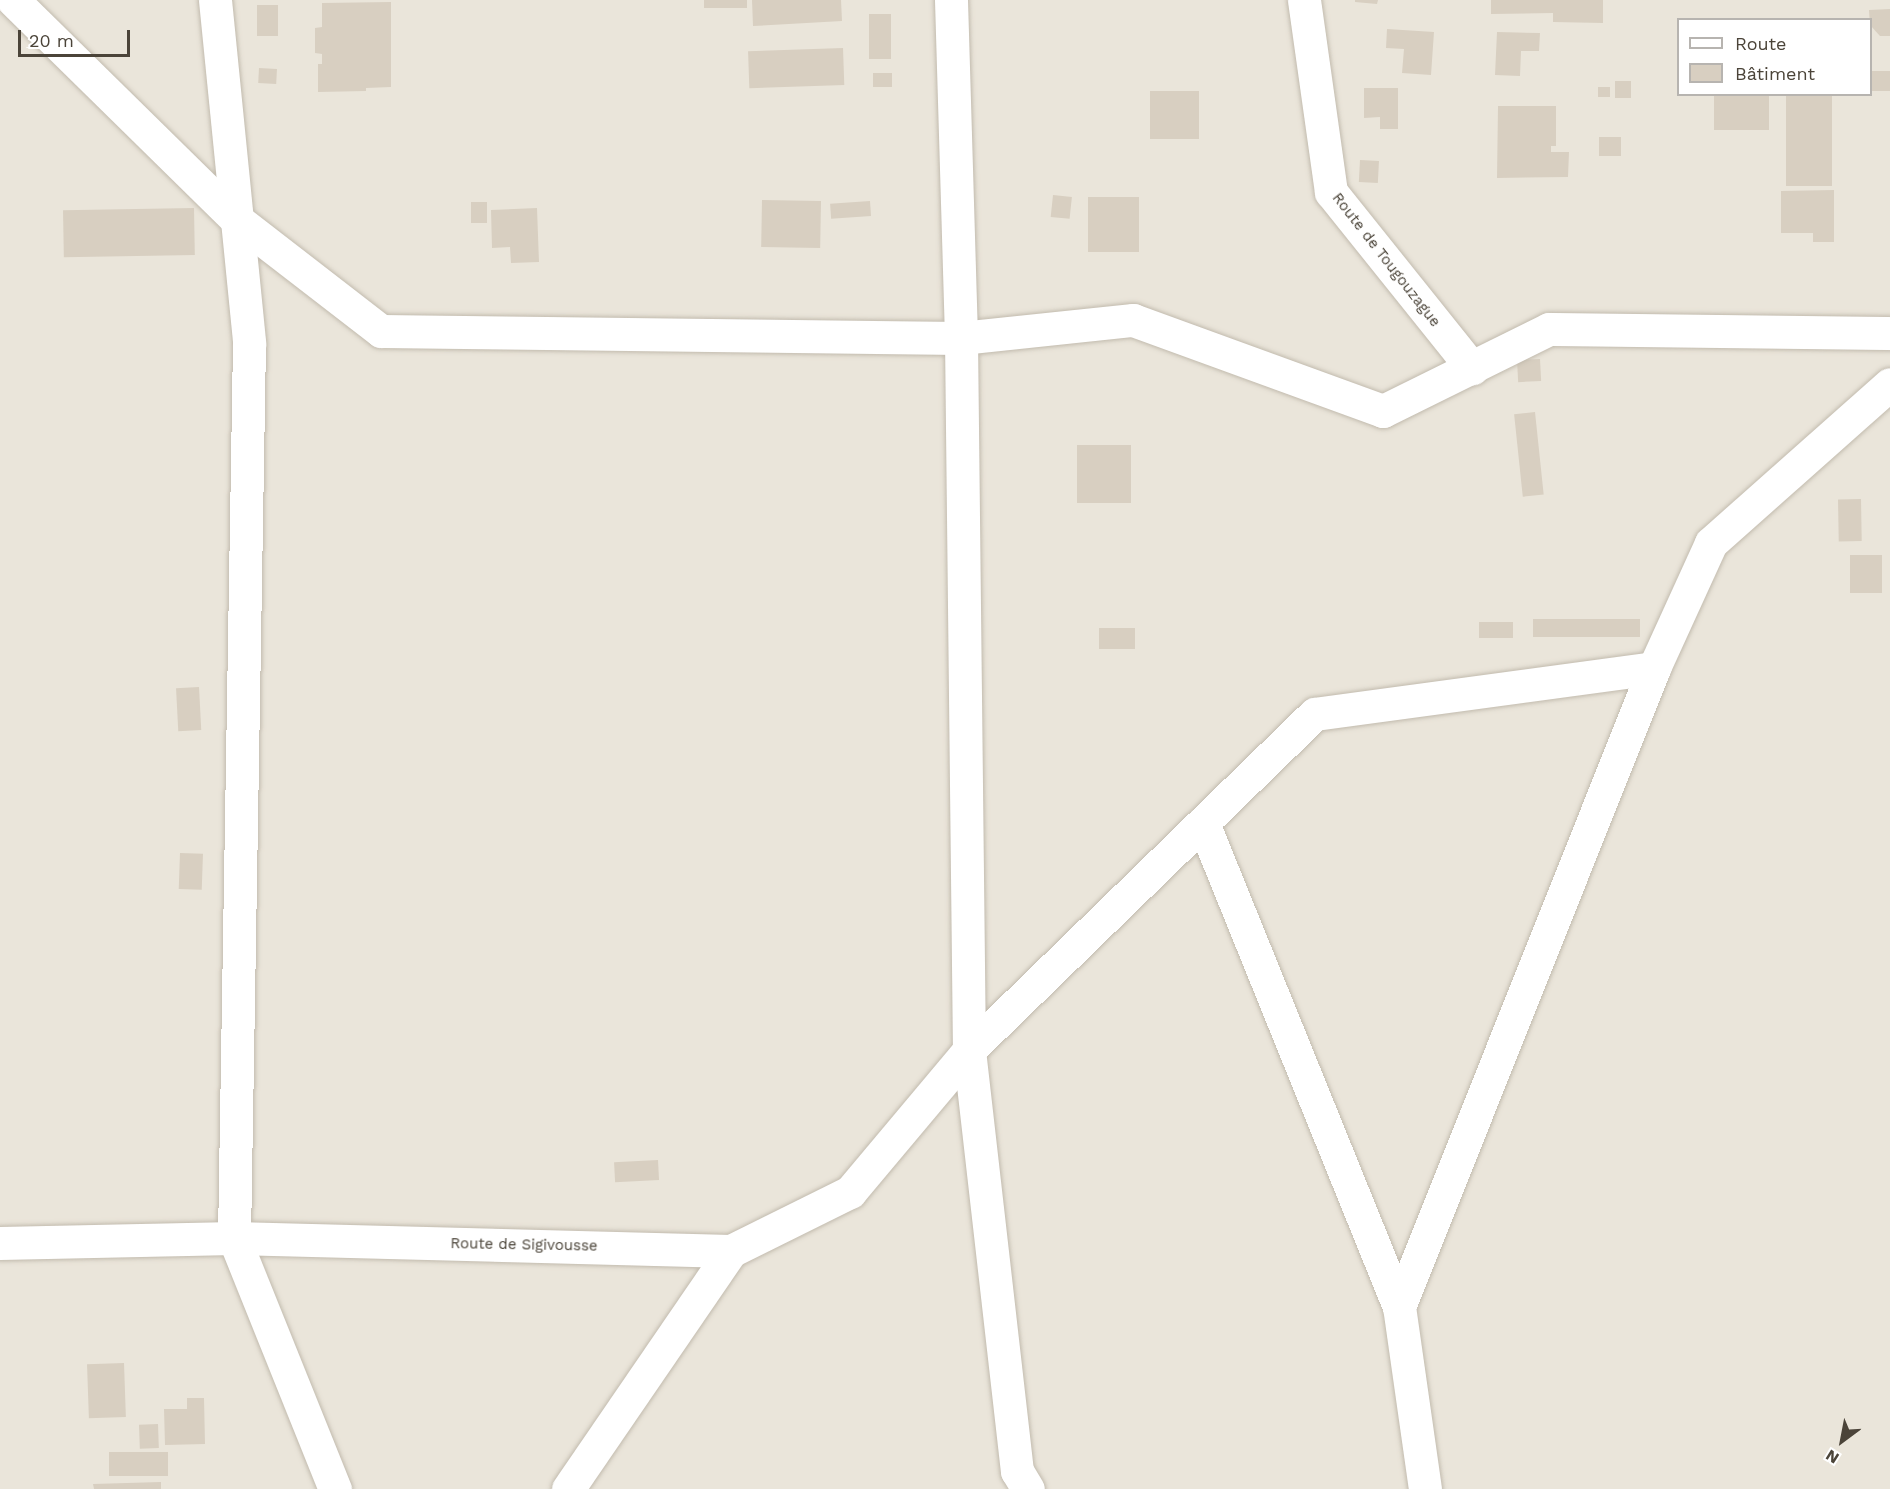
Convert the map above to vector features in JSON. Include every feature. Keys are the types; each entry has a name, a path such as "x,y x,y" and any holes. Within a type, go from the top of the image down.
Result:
{"street":[{"path":"13,0 236,219 381,331 961,338 1133,320 1383,411 1549,329 1890,333"},
{"path":"215,0 249,343 234,1238 335,1489"},
{"path":"951,0 961,338 969,1050 1017,1471 1028,1489"},
{"name":"Route de Tougouzague","path":"1304,0 1331,192 1472,368"},
{"path":"1399,1307 1654,668 1711,543 1890,384"},
{"name":"Route de Sigivousse","path":"0,1243 234,1238 731,1251 850,1192 969,1050 1315,714 1654,668"},
{"path":"1203,823 1399,1307 1425,1489"},
{"path":"568,1489 731,1251"}],"shaded area":[{"path":"0,0 1890,0 1890,1489 0,1489"}],"building":[{"path":"704,0 747,0 747,8 704,8"},
{"path":"752,0 841,0 842,21 753,26"},
{"path":"1355,0 1378,0 1377,4 1355,2"},
{"path":"1491,0 1603,0 1603,23 1553,22 1553,13 1491,14"},
{"path":"391,2 391,87 366,88 366,91 318,92 318,64 322,64 322,54 315,53 315,28 322,27 322,3"},
{"path":"257,5 278,5 278,36 257,36"},
{"path":"1890,9 1890,36 1880,36 1872,27 1869,10"},
{"path":"869,14 891,14 891,59 869,59"},
{"path":"1387,29 1434,32 1431,75 1402,73 1404,49 1386,48"},
{"path":"1497,32 1540,33 1539,51 1521,51 1520,76 1495,75"},
{"path":"843,48 844,85 749,88 748,51"},
{"path":"259,68 277,69 276,84 258,83"},
{"path":"1872,71 1890,71 1890,91 1872,91"},
{"path":"873,73 892,73 892,87 873,87"},
{"path":"1615,81 1631,81 1631,98 1615,98"},
{"path":"1598,87 1610,87 1610,97 1598,97"},
{"path":"1364,88 1398,88 1398,129 1380,129 1380,117 1364,118"},
{"path":"1150,91 1199,91 1199,139 1150,139"},
{"path":"1714,96 1769,96 1769,130 1714,130"},
{"path":"1786,96 1832,96 1832,186 1786,186"},
{"path":"1498,106 1556,106 1556,146 1551,146 1551,152 1569,152 1568,177 1497,178"},
{"path":"1599,137 1621,137 1621,156 1599,156"},
{"path":"1360,160 1379,161 1378,183 1359,182"},
{"path":"1834,190 1834,242 1813,242 1813,233 1781,233 1781,191"},
{"path":"1053,195 1072,197 1070,219 1051,217"},
{"path":"1088,197 1139,197 1139,252 1088,252"},
{"path":"762,200 821,201 820,248 761,247"},
{"path":"870,201 871,216 831,219 830,204"},
{"path":"471,202 487,202 487,223 471,223"},
{"path":"194,208 195,255 64,257 63,210"},
{"path":"537,208 539,262 511,263 510,247 492,248 491,210"},
{"path":"1540,359 1541,381 1518,382 1517,360"},
{"path":"1535,412 1544,495 1523,497 1514,414"},
{"path":"1077,445 1131,445 1131,503 1077,503"},
{"path":"1838,499 1861,499 1862,541 1839,541"},
{"path":"1850,555 1882,555 1882,593 1850,593"},
{"path":"1533,619 1640,619 1640,637 1533,637"},
{"path":"1479,622 1513,622 1513,638 1479,638"},
{"path":"1099,628 1135,628 1135,649 1099,649"},
{"path":"199,687 201,730 178,731 176,688"},
{"path":"180,853 203,854 202,890 179,889"},
{"path":"658,1160 659,1180 615,1182 614,1162"},
{"path":"124,1363 126,1417 89,1418 87,1364"},
{"path":"187,1398 204,1398 205,1444 165,1445 164,1409 187,1409"},
{"path":"158,1424 159,1448 140,1449 139,1425"},
{"path":"109,1452 168,1452 168,1476 109,1476"},
{"path":"161,1482 161,1489 94,1489 93,1484"}]}
